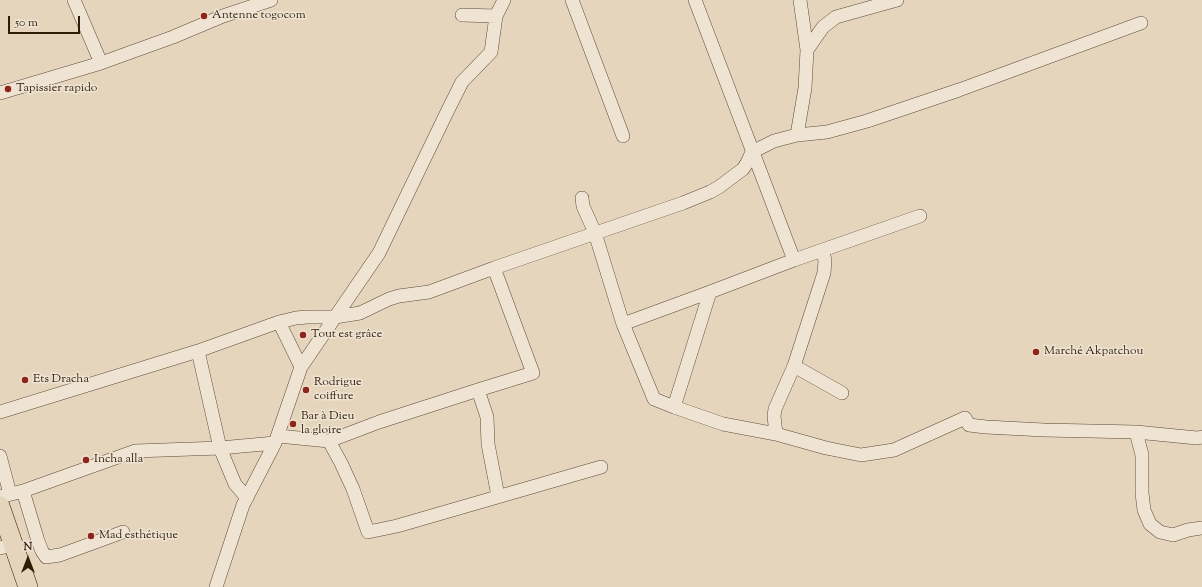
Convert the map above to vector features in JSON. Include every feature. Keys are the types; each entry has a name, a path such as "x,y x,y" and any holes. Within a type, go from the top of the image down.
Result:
{"highway":[{"path":"8,497 7,546 28,587"}],"street":[{"path":"0,93 101,63 173,37 223,16 271,0"},
{"path":"216,587 241,512 276,440 301,368 379,253 462,82 491,52 496,16 504,0"},
{"path":"572,0 623,136"},
{"path":"695,0 794,260"},
{"path":"797,135 805,88 807,50 800,0"},
{"path":"807,50 823,27 836,17 897,0"},
{"path":"77,1 101,63"},
{"path":"462,15 496,16"},
{"path":"0,412 198,351 279,322 307,317 335,317 360,313 394,297 429,292 710,192 743,169 752,152 774,141 797,135 827,132 867,121 959,90 1141,23"},
{"path":"582,198 595,233 623,324 654,399 674,407 723,424 776,434 826,448 861,455 894,450 965,418 969,424 986,427 1136,432 1197,438 1202,437"},
{"path":"623,324 794,260 920,216"},
{"path":"776,434 774,416 775,409 794,366 824,273 823,251"},
{"path":"8,497 135,451 220,448 276,440 329,441 378,422 534,373 494,268"},
{"path":"674,407 710,292"},
{"path":"279,322 301,368"},
{"path":"198,351 220,448 235,484 248,498"},
{"path":"794,366 842,394"},
{"path":"478,390 487,417 488,444 498,496"},
{"path":"1136,432 1142,455 1142,493 1144,510 1150,524 1160,532 1173,535 1188,530 1202,528"},
{"path":"329,441 342,463 368,532 397,526 601,467"},
{"path":"0,456 8,497 38,541 46,556 60,555 123,532"}],"place":[{"name":"Antenne togocom","path":"204,16"},
{"name":"Tapissier rapido","path":"8,89"},
{"name":"Tout est grâce","path":"303,335"},
{"name":"Marché Akpatchou","path":"1036,352"},
{"name":"Ets Dracha","path":"25,380"},
{"name":"Rodrigue coiffure","path":"306,390"},
{"name":"Bar à Dieu la gloire","path":"293,424"},
{"name":"Incha alla","path":"86,460"},
{"name":"Mad esthétique","path":"91,536"}]}
